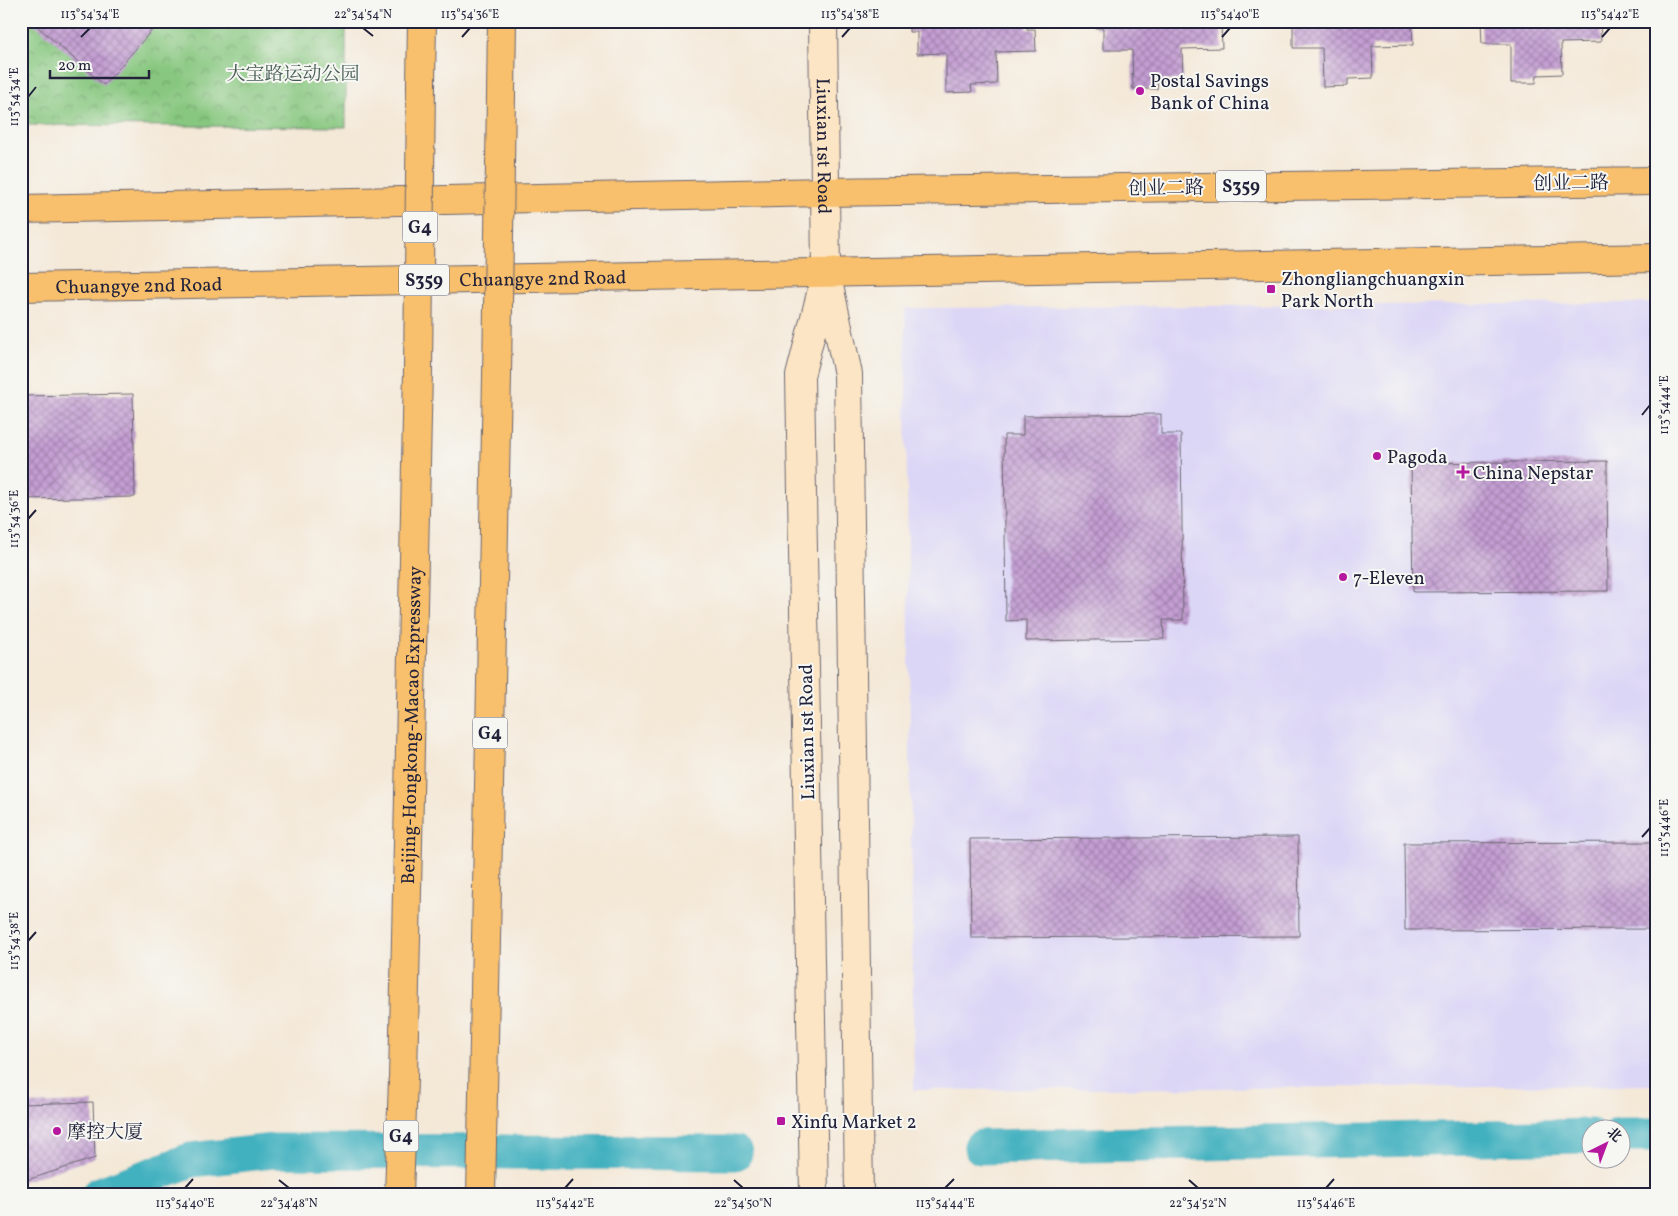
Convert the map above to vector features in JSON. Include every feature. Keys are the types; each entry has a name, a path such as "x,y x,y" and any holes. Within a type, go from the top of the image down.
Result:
{"main road":[{"name":"Beijing-Hongkong-Macao Expressway","path":"399,1194 418,370 422,21"},
{"name":"G4","path":"482,1193 502,21"},
{"name":"Liuxian 1st Road","path":"823,21 826,272 848,374 859,1195"},
{"name":"创业二路","path":"826,192 1657,181"},
{"name":"S359","path":"21,209 826,192"},
{"name":"S359","path":"826,272 1657,258"},
{"name":"Liuxian 1st Road","path":"814,1195 800,376 826,272"},
{"name":"Chuangye 2nd Road","path":"21,287 826,272"}],"path":[{"path":"21,27 26,21"}],"shaded area":[{"path":"1657,303 1657,1085 914,1090 905,308"}],"green space":[{"name":"大宝路运动公园","path":"21,21 346,21 346,127 21,125"}],"building":[{"path":"31,21 160,21 104,85"},
{"path":"909,21 1027,21 1027,29 1035,29 1036,51 996,52 997,84 971,85 972,92 946,93 946,53 917,54 917,32 909,32"},
{"path":"1095,21 1213,21 1213,25 1221,25 1222,48 1182,49 1183,80 1158,81 1157,89 1133,89 1132,50 1103,50 1103,28 1095,28"},
{"path":"1286,21 1403,21 1403,23 1412,23 1413,45 1372,46 1373,78 1348,79 1348,86 1323,87 1322,48 1293,48 1293,25 1286,26"},
{"path":"1481,21 1600,21 1601,42 1561,43 1562,74 1537,75 1536,83 1511,83 1511,44 1482,44"},
{"path":"133,394 135,497 21,499 21,396"},
{"path":"1161,414 1161,434 1181,434 1183,620 1163,620 1164,639 1026,641 1026,620 1006,621 1004,435 1023,435 1023,416"},
{"path":"1607,461 1608,591 1413,592 1411,463"},
{"path":"1298,837 1299,936 971,938 970,839"},
{"path":"1657,842 1657,929 1405,930 1404,843"},
{"name":"摩控大厦","path":"93,1102 95,1158 21,1182 21,1104"}],"waterway":[{"path":"1630,1135 1657,1135"},
{"path":"981,1147 1580,1136"},
{"path":"98,1195 191,1160 273,1151 735,1153"}],"place":[{"name":"Postal Savings Bank of China","path":"1140,91"},
{"name":"Zhongliangchuangxin Park North","path":"1271,289"},
{"name":"Pagoda","path":"1377,456"},
{"name":"China Nepstar","path":"1463,472"},
{"name":"7-Eleven","path":"1343,577"},
{"name":"Xinfu Market 2","path":"781,1121"},
{"name":"摩控大厦","path":"57,1131"}]}
